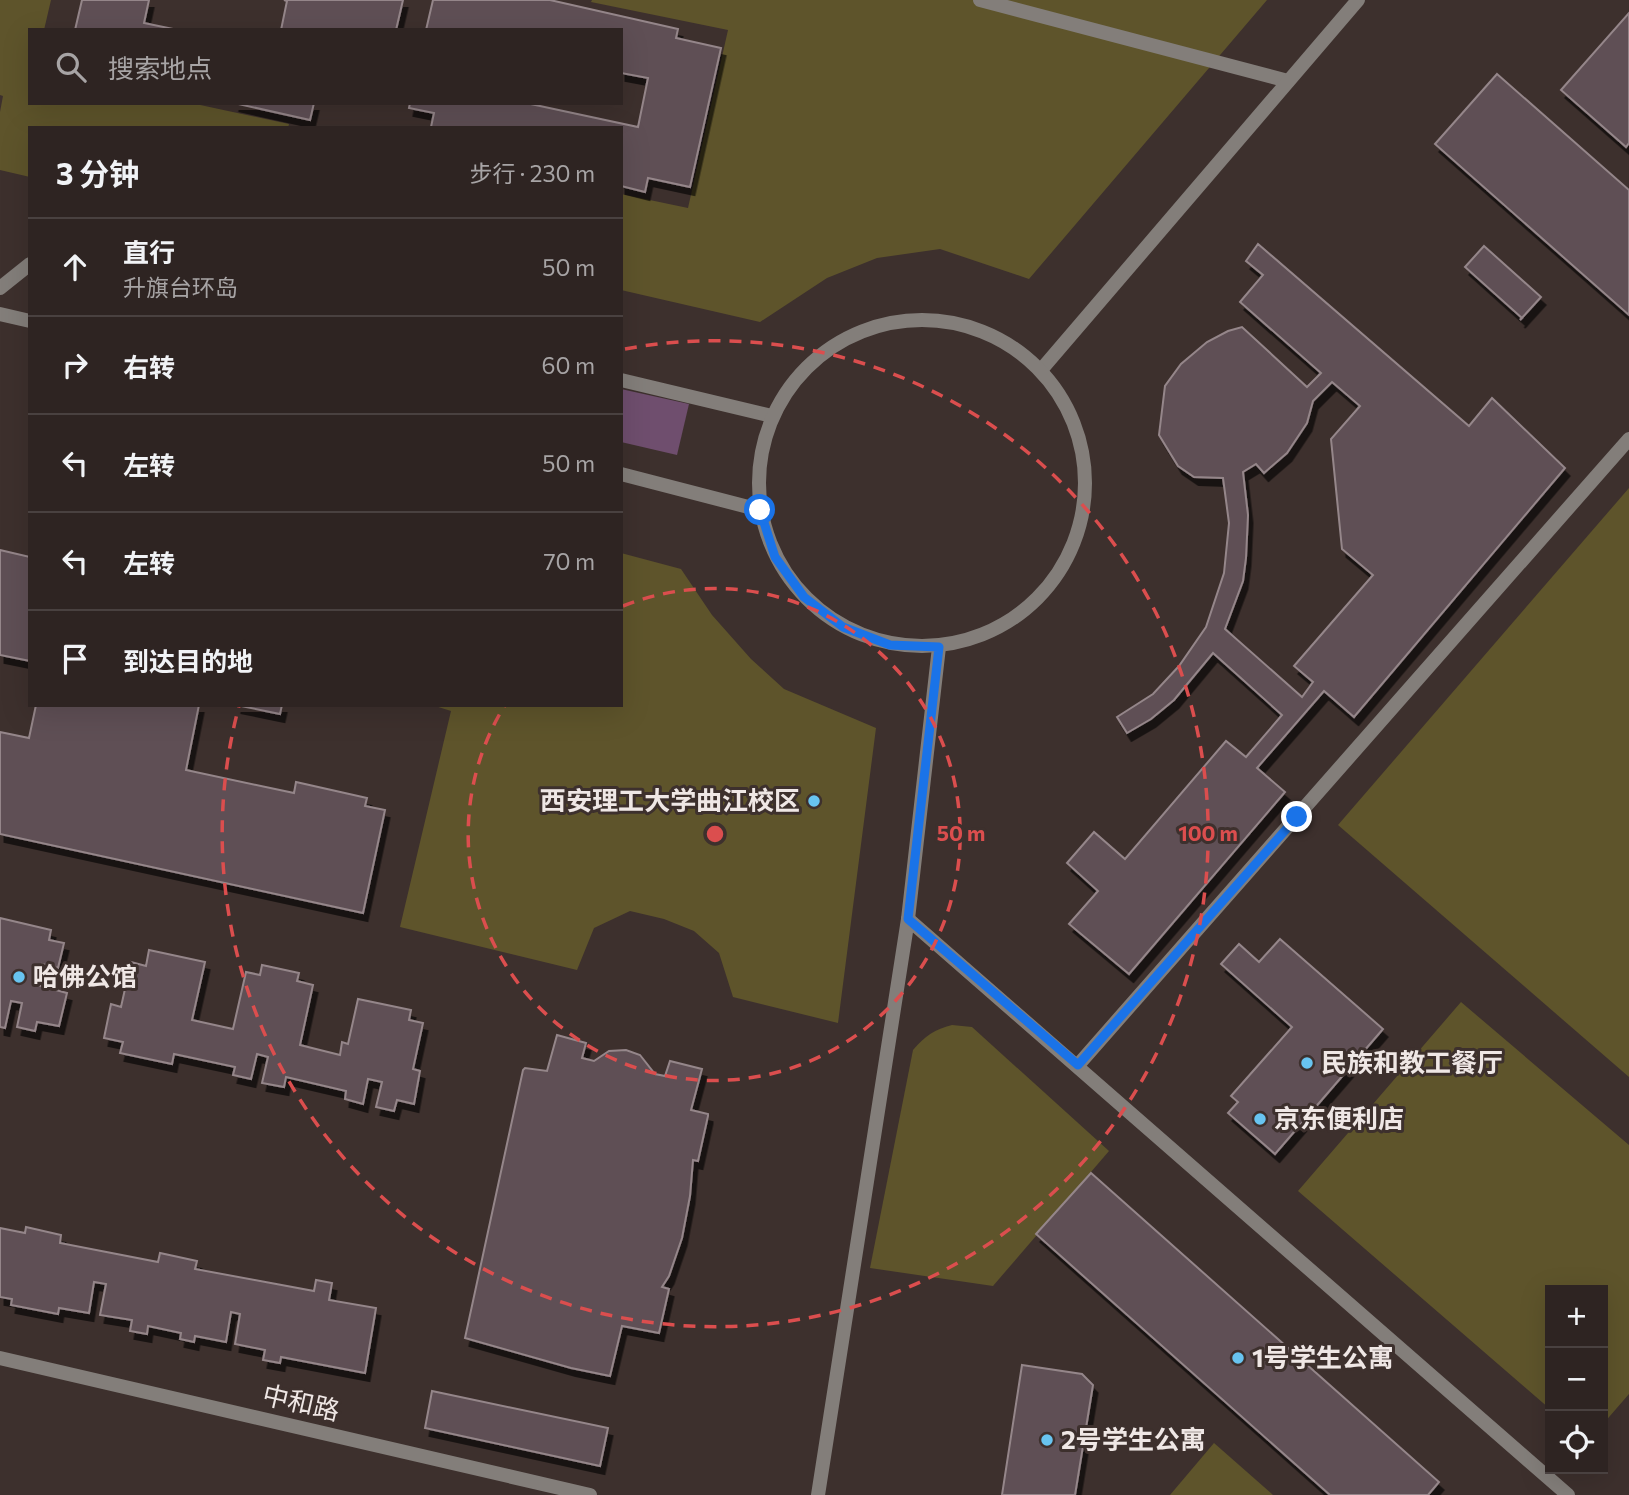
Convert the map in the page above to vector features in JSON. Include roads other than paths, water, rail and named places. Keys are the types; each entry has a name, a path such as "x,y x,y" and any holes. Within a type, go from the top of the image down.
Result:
{"street":[{"path":"980,0 1288,81"},
{"path":"1041,370 1358,0"},
{"path":"0,288 28,266"},
{"path":"0,314 28,321"},
{"path":"917,319 963,324 1005,342 1041,370 1071,413 1086,463 1084,516 1071,552 1066,565 1033,606 990,634 939,647 890,645 843,627 804,597 775,557 760,510 759,462 772,416 797,377 830,347 872,327 917,319"},
{"path":"623,380 772,416"},
{"path":"1078,1065 1629,439"},
{"path":"623,475 760,510"},
{"path":"818,1495 908,919 939,647"},
{"path":"908,919 1568,1495"},
{"name":"中和路","path":"0,1358 590,1495"}],"place":[{"name":"西安理工大学曲江校区","path":"814,801"},
{"name":"哈佛公馆","path":"19,977"},
{"name":"民族和教工餐厅","path":"1307,1063"},
{"name":"京东便利店","path":"1260,1119"},
{"name":"1号学生公寓","path":"1238,1358"},
{"name":"2号学生公寓","path":"1047,1440"}]}
